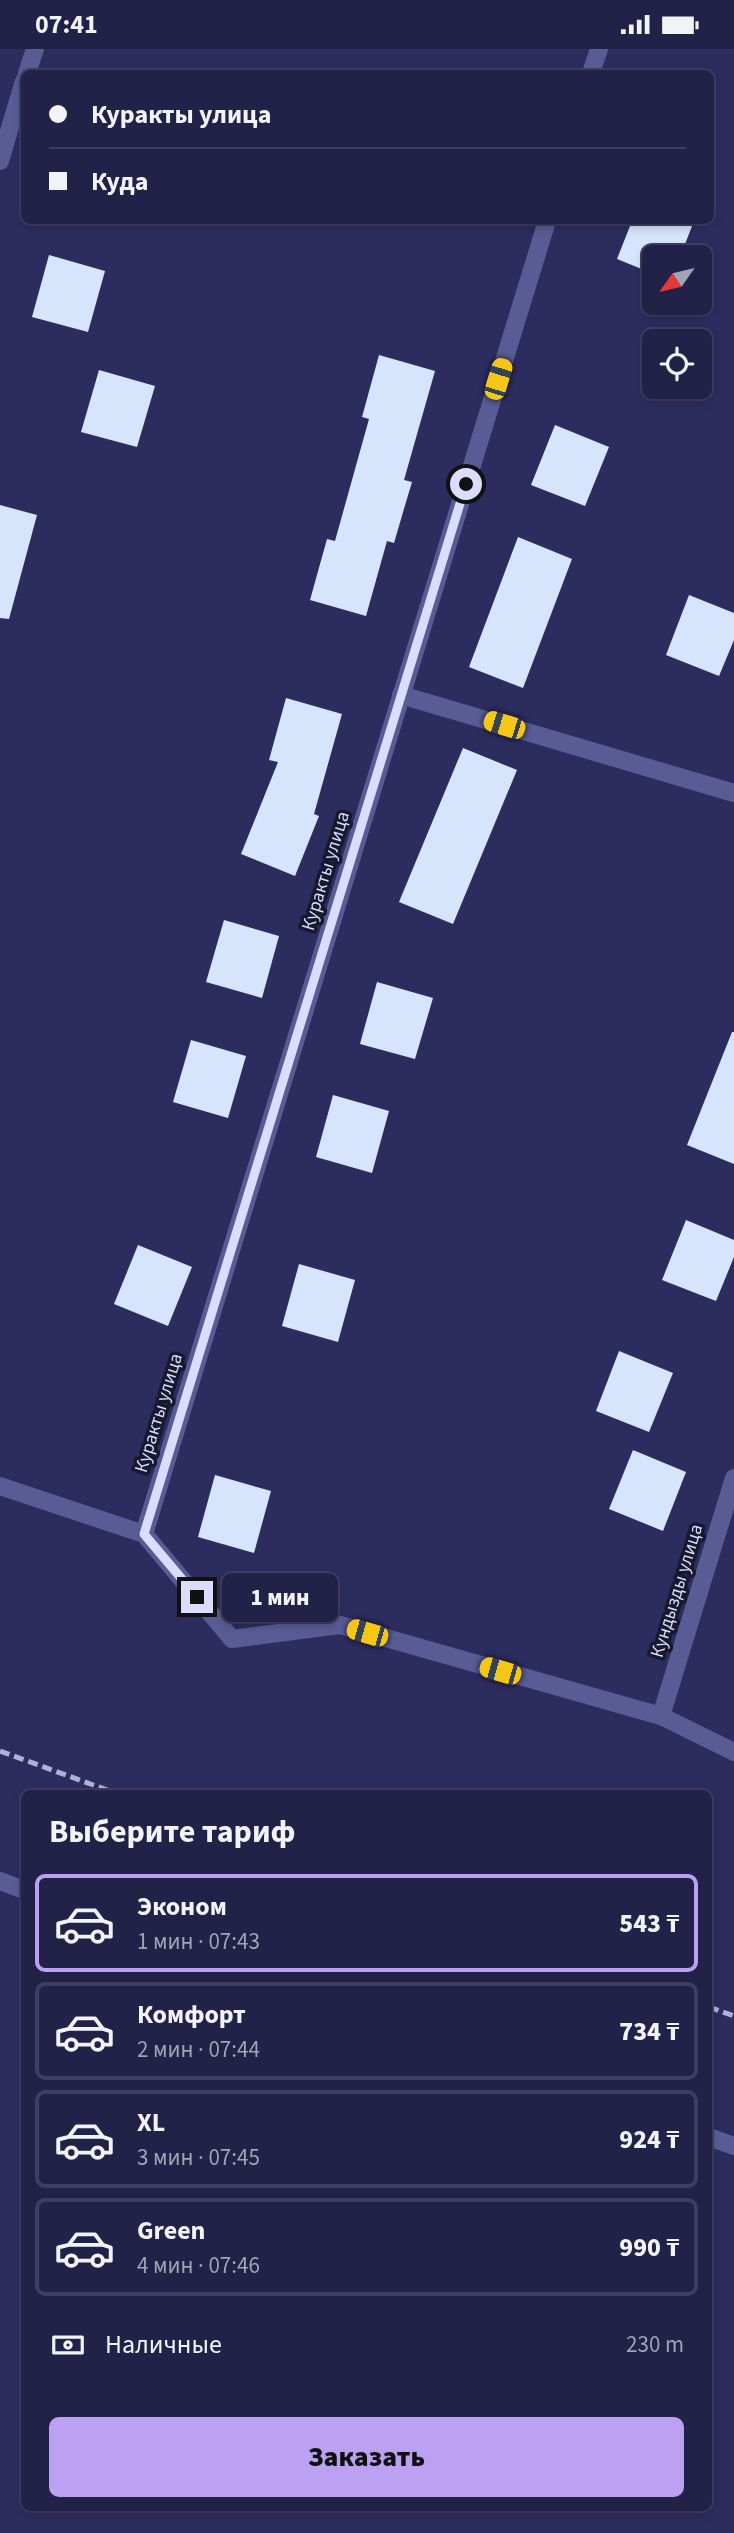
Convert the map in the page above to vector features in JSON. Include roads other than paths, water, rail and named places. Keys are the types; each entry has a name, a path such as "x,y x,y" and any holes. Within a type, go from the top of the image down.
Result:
{"street":[{"path":"28,70 34,49"},
{"path":"593,70 599,49"},
{"path":"0,161 21,91"},
{"name":"Куракты улица","path":"144,1534 546,224"},
{"path":"401,695 734,793"},
{"name":"Кундызды улица","path":"661,1716 734,1478"},
{"path":"0,1486 144,1534 232,1639 340,1625 661,1716 734,1752"},
{"path":"0,1881 21,1889"},
{"path":"712,2138 734,2146"}],"railway":[{"path":"0,1751 107,1790"},
{"path":"712,2008 734,2016"}]}
